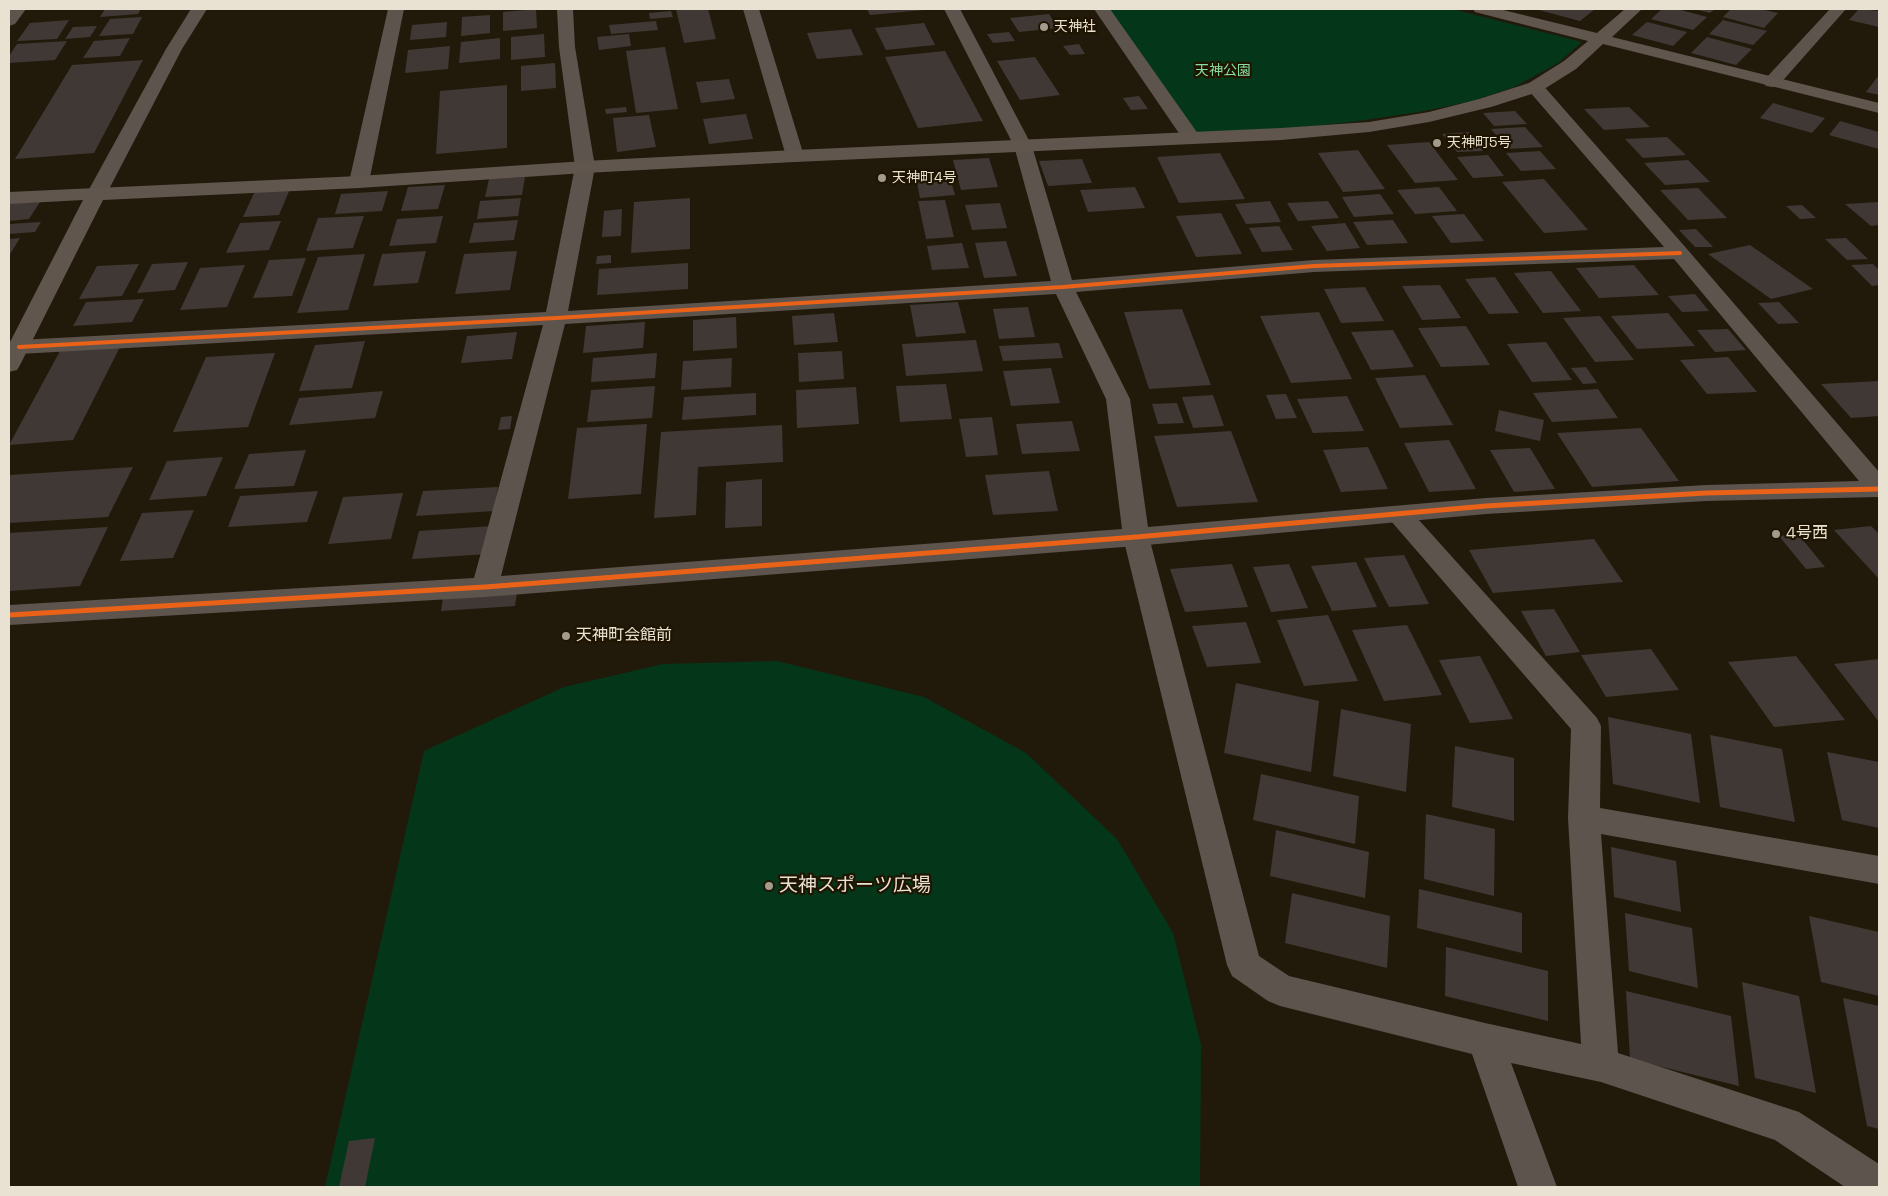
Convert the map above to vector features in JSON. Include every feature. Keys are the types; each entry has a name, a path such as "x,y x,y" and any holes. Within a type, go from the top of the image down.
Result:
{"street":[{"path":"9,22 18,9"},
{"path":"14,356 174,49 199,9"},
{"path":"359,182 396,9"},
{"path":"484,587 556,318 585,167 567,47 565,9"},
{"path":"751,9 795,156"},
{"path":"952,9 1023,146 1063,287 1118,399 1136,537 1244,965 1280,990 1485,1040 1601,1065 1786,1126 1879,1187"},
{"path":"1102,9 1192,138"},
{"path":"1481,9 1879,108"},
{"path":"9,198 359,182 585,167 1192,138 1369,127 1429,117 1485,104 1535,87 1570,65 1634,9"},
{"path":"1772,82 1838,9"},
{"path":"1535,87 1680,253 1879,489"},
{"path":"14,356 556,318 1063,287 1314,266 1680,253"},
{"path":"9,615 484,587 1136,537 1486,506 1697,493 1879,489"},
{"path":"1400,515 1586,726 1584,818 1601,1065"},
{"path":"1584,818 1879,870"},
{"path":"1485,1040 1537,1187"}],"green space":[{"name":"天神公園","path":"1100,9 1452,9 1582,42 1558,63 1514,87 1472,101 1419,112 1351,122 1192,136"},
{"name":"天神スポーツ広場","path":"777,661 924,697 1026,753 1117,839 1173,933 1201,1045 1200,1187 325,1187 424,751 564,687 663,664"}],"building":[{"path":"105,9 141,9 138,14 100,17"},
{"path":"536,9 537,28 503,31 503,12"},
{"path":"676,9 708,9 716,39 684,43"},
{"path":"867,9 924,9 924,10 870,15"},
{"path":"1595,9 1580,21 1539,10"},
{"path":"1662,9 1677,9 1707,17 1693,30 1651,19"},
{"path":"1694,9 1715,9 1710,13"},
{"path":"1731,9 1760,9 1778,13 1764,28 1723,17"},
{"path":"1859,9 1879,11 1879,27 1849,20"},
{"path":"671,11 673,17 650,19 649,13"},
{"path":"1049,14 1058,28 1019,32 1010,18"},
{"path":"490,15 490,33 461,36 462,17"},
{"path":"142,17 133,34 99,36 110,19"},
{"path":"69,20 57,39 17,41 30,23"},
{"path":"1723,20 1767,31 1753,45 1709,34"},
{"path":"656,21 658,30 611,34 609,25"},
{"path":"447,22 446,37 410,40 412,25"},
{"path":"1647,22 1687,32 1673,46 1632,35"},
{"path":"924,23 935,45 886,50 875,28"},
{"path":"97,26 90,37 65,39 73,27"},
{"path":"851,29 863,55 817,59 807,33"},
{"path":"1009,32 1015,41 993,43 987,34"},
{"path":"544,34 545,57 511,60 511,37"},
{"path":"629,34 631,46 599,50 597,37"},
{"path":"1707,37 1752,49 1736,65 1691,53"},
{"path":"130,38 120,56 83,58 94,41"},
{"path":"500,38 500,59 459,63 461,42"},
{"path":"67,41 55,60 9,63 9,56 17,44"},
{"path":"1079,44 1085,54 1070,55 1063,46"},
{"path":"450,46 448,69 405,73 408,50"},
{"path":"665,47 678,109 636,113 626,51"},
{"path":"945,51 983,121 918,128 885,57"},
{"path":"1035,57 1060,95 1020,100 997,61"},
{"path":"143,60 94,153 15,159 72,65"},
{"path":"555,63 556,88 521,91 521,66"},
{"path":"1879,75 1879,95 1866,92"},
{"path":"729,79 735,99 701,103 696,82"},
{"path":"507,85 507,148 436,154 440,91"},
{"path":"1139,96 1148,109 1131,110 1123,98"},
{"path":"1773,103 1825,118 1812,133 1760,118"},
{"path":"626,107 627,112 606,114 605,109"},
{"path":"1629,107 1650,127 1604,130 1584,109"},
{"path":"1515,111 1527,124 1494,126 1483,113"},
{"path":"746,114 753,139 709,144 703,119"},
{"path":"649,115 656,147 617,152 613,118"},
{"path":"1840,121 1879,132 1879,149 1829,135"},
{"path":"1525,127 1543,147 1508,149 1491,129"},
{"path":"1469,132 1483,151 1457,152 1442,134"},
{"path":"1667,137 1686,155 1643,158 1625,139"},
{"path":"1429,142 1458,180 1415,183 1387,145"},
{"path":"1358,150 1385,189 1343,192 1318,153"},
{"path":"1540,151 1556,169 1521,171 1506,153"},
{"path":"1220,153 1245,199 1179,203 1157,157"},
{"path":"1488,155 1504,176 1473,178 1457,157"},
{"path":"989,158 998,187 961,190 953,160"},
{"path":"1082,159 1092,183 1048,186 1039,161"},
{"path":"1688,160 1710,182 1665,185 1644,163"},
{"path":"948,170 955,195 920,198 915,172"},
{"path":"525,177 522,195 485,197 489,179"},
{"path":"1544,179 1588,230 1544,233 1502,182"},
{"path":"445,185 438,209 401,211 408,187"},
{"path":"1135,187 1145,208 1088,212 1080,190"},
{"path":"1439,187 1457,211 1415,214 1397,190"},
{"path":"1698,188 1727,218 1688,220 1660,190"},
{"path":"290,189 279,215 243,217 255,191"},
{"path":"388,191 382,211 335,214 341,194"},
{"path":"1380,194 1394,214 1354,217 1342,197"},
{"path":"521,198 518,216 477,219 480,201"},
{"path":"690,198 690,249 631,253 634,202"},
{"path":"945,200 954,237 926,239 918,201"},
{"path":"1270,201 1281,222 1246,224 1235,204"},
{"path":"1328,201 1339,218 1298,221 1287,203"},
{"path":"40,202 29,219 9,221 9,203"},
{"path":"1879,202 1879,225 1871,226 1845,204"},
{"path":"1000,203 1007,228 972,230 965,205"},
{"path":"1802,205 1816,218 1800,219 1786,206"},
{"path":"622,209 621,236 602,237 604,211"},
{"path":"1221,213 1242,254 1196,257 1176,216"},
{"path":"1464,214 1484,241 1451,243 1432,216"},
{"path":"364,216 353,248 306,251 318,218"},
{"path":"443,216 436,243 389,246 397,219"},
{"path":"518,220 514,240 469,243 474,223"},
{"path":"1393,220 1408,243 1367,245 1353,222"},
{"path":"281,221 269,250 226,253 240,223"},
{"path":"41,222 35,232 9,234 9,224"},
{"path":"1345,223 1360,248 1327,251 1311,226"},
{"path":"1279,226 1293,250 1262,252 1249,228"},
{"path":"1696,229 1713,247 1695,247 1679,230"},
{"path":"20,238 9,256 9,239"},
{"path":"1846,238 1868,259 1847,260 1825,239"},
{"path":"1006,241 1017,276 984,278 975,243"},
{"path":"962,243 969,268 932,270 927,246"},
{"path":"1750,245 1813,289 1771,299 1708,254"},
{"path":"426,251 418,283 373,286 382,254"},
{"path":"517,251 510,290 455,294 464,254"},
{"path":"365,254 348,310 297,313 318,257"},
{"path":"611,255 611,263 596,264 597,256"},
{"path":"306,258 292,296 253,298 269,260"},
{"path":"188,262 175,290 137,293 152,264"},
{"path":"688,263 688,289 597,295 599,269"},
{"path":"139,264 122,296 79,299 97,266"},
{"path":"1873,264 1879,270 1879,285 1872,286 1851,265"},
{"path":"245,265 227,307 180,310 200,268"},
{"path":"1634,265 1659,295 1599,298 1576,268"},
{"path":"1551,271 1581,311 1543,313 1514,273"},
{"path":"1495,277 1519,313 1489,314 1465,279"},
{"path":"1440,285 1461,318 1422,320 1402,286"},
{"path":"1365,287 1384,321 1341,323 1324,289"},
{"path":"1695,294 1709,311 1682,312 1668,296"},
{"path":"144,299 132,322 73,326 86,302"},
{"path":"958,302 966,333 916,337 910,305"},
{"path":"1779,302 1799,323 1778,324 1758,303"},
{"path":"1028,307 1035,337 999,339 993,309"},
{"path":"1182,309 1211,385 1149,389 1124,312"},
{"path":"1319,312 1352,379 1291,383 1260,316"},
{"path":"834,313 838,342 794,345 792,316"},
{"path":"1668,313 1695,346 1637,349 1611,316"},
{"path":"1600,316 1634,360 1595,362 1563,318"},
{"path":"736,317 737,348 693,351 693,320"},
{"path":"645,322 643,348 583,353 586,326"},
{"path":"1466,326 1490,365 1441,367 1418,328"},
{"path":"1728,329 1746,350 1715,352 1697,330"},
{"path":"1393,330 1414,367 1371,370 1351,332"},
{"path":"517,332 512,359 461,363 467,336"},
{"path":"976,340 983,371 906,376 902,344"},
{"path":"365,341 352,388 299,391 315,345"},
{"path":"1546,342 1572,380 1532,382 1507,344"},
{"path":"1059,343 1063,358 1003,361 999,346"},
{"path":"120,347 73,440 9,445 60,351"},
{"path":"842,351 844,379 799,382 798,353"},
{"path":"275,353 248,427 173,432 206,357"},
{"path":"657,353 655,378 591,382 593,358"},
{"path":"1728,357 1757,392 1707,394 1680,360"},
{"path":"732,358 731,387 681,390 683,361"},
{"path":"1586,367 1597,383 1583,384 1571,368"},
{"path":"1051,368 1060,403 1011,406 1003,371"},
{"path":"1425,375 1453,425 1400,428 1375,378"},
{"path":"1879,381 1879,416 1851,418 1821,384"},
{"path":"946,384 952,419 900,422 896,386"},
{"path":"655,386 652,418 587,422 591,390"},
{"path":"856,387 859,424 797,428 796,390"},
{"path":"1598,389 1618,418 1552,422 1533,393"},
{"path":"383,391 375,418 289,425 299,398"},
{"path":"756,393 756,415 682,420 684,397"},
{"path":"1286,394 1297,418 1276,419 1266,395"},
{"path":"1213,395 1224,426 1193,428 1182,397"},
{"path":"1347,396 1364,431 1313,433 1297,399"},
{"path":"1177,403 1184,423 1158,424 1152,404"},
{"path":"1499,410 1544,420 1540,441 1495,431"},
{"path":"512,416 510,429 498,430 501,417"},
{"path":"992,417 998,455 966,457 959,419"},
{"path":"1072,421 1080,451 1022,454 1016,424"},
{"path":"647,424 641,494 568,499 577,428"},
{"path":"782,425 783,462 698,467 696,515 654,518 661,432"},
{"path":"1641,428 1679,481 1592,487 1557,433"},
{"path":"1231,431 1258,502 1177,507 1154,436"},
{"path":"1449,440 1476,489 1429,492 1404,443"},
{"path":"1368,447 1388,489 1341,492 1323,450"},
{"path":"1530,448 1555,489 1514,492 1490,450"},
{"path":"306,450 294,486 234,489 249,454"},
{"path":"223,457 206,496 149,500 167,461"},
{"path":"133,467 108,517 9,523 9,475"},
{"path":"1049,471 1058,511 993,515 985,475"},
{"path":"762,479 762,526 725,528 726,482"},
{"path":"498,487 494,511 416,516 423,491"},
{"path":"318,491 307,522 228,527 240,496"},
{"path":"403,493 391,539 328,544 343,497"},
{"path":"194,510 173,558 120,561 142,513"},
{"path":"493,526 487,554 412,559 419,531"},
{"path":"1871,526 1879,534 1879,579 1834,530"},
{"path":"108,527 80,586 9,591 9,533"},
{"path":"1798,534 1825,567 1806,569 1779,536"},
{"path":"1594,539 1623,582 1493,593 1469,550"},
{"path":"1404,555 1429,604 1389,607 1364,558"},
{"path":"1356,562 1377,607 1332,611 1311,566"},
{"path":"1232,564 1248,607 1185,612 1170,569"},
{"path":"1289,564 1308,608 1271,612 1253,567"},
{"path":"517,593 515,606 441,611 443,598"},
{"path":"1554,609 1580,652 1546,656 1521,611"},
{"path":"1328,615 1358,681 1304,686 1277,620"},
{"path":"1246,622 1261,663 1207,667 1192,626"},
{"path":"1407,625 1442,695 1384,701 1352,630"},
{"path":"1651,649 1679,690 1606,697 1581,655"},
{"path":"1480,656 1513,719 1470,723 1439,660"},
{"path":"1796,656 1845,720 1774,727 1728,662"},
{"path":"1879,659 1879,722 1834,664"},
{"path":"1236,683 1319,701 1311,772 1224,753"},
{"path":"1341,709 1411,724 1406,792 1333,776"},
{"path":"1608,717 1691,734 1700,803 1613,784"},
{"path":"1710,735 1782,749 1795,822 1720,807"},
{"path":"1455,746 1514,758 1514,821 1452,807"},
{"path":"1827,752 1879,762 1879,828 1842,820"},
{"path":"1261,774 1359,796 1355,844 1253,820"},
{"path":"1426,814 1495,829 1494,896 1424,879"},
{"path":"1276,830 1369,852 1365,898 1270,876"},
{"path":"1611,847 1676,861 1681,912 1614,897"},
{"path":"1419,889 1522,913 1522,953 1417,928"},
{"path":"1292,893 1390,916 1387,968 1285,943"},
{"path":"1625,913 1692,928 1698,988 1629,971"},
{"path":"1809,916 1879,932 1879,996 1821,982"},
{"path":"1446,947 1548,971 1548,1021 1445,996"},
{"path":"1742,982 1799,996 1816,1093 1755,1078"},
{"path":"1626,991 1731,1016 1739,1086 1630,1059"},
{"path":"1843,998 1879,1006 1879,1129 1867,1126"},
{"path":"375,1138 365,1187 339,1187 349,1141"}],"cycle path":[{"path":"19,347 556,318 1063,287 1314,266 1680,253"},
{"path":"9,615 485,587 1136,537 1486,506 1706,493 1879,489"}],"place":[{"name":"天神社","path":"1044,27"},
{"name":"天神町5号","path":"1437,143"},
{"name":"天神町4号","path":"882,178"},
{"name":"4号西","path":"1776,534"},
{"name":"天神町会館前","path":"566,636"},
{"name":"天神スポーツ広場","path":"769,886"}]}
